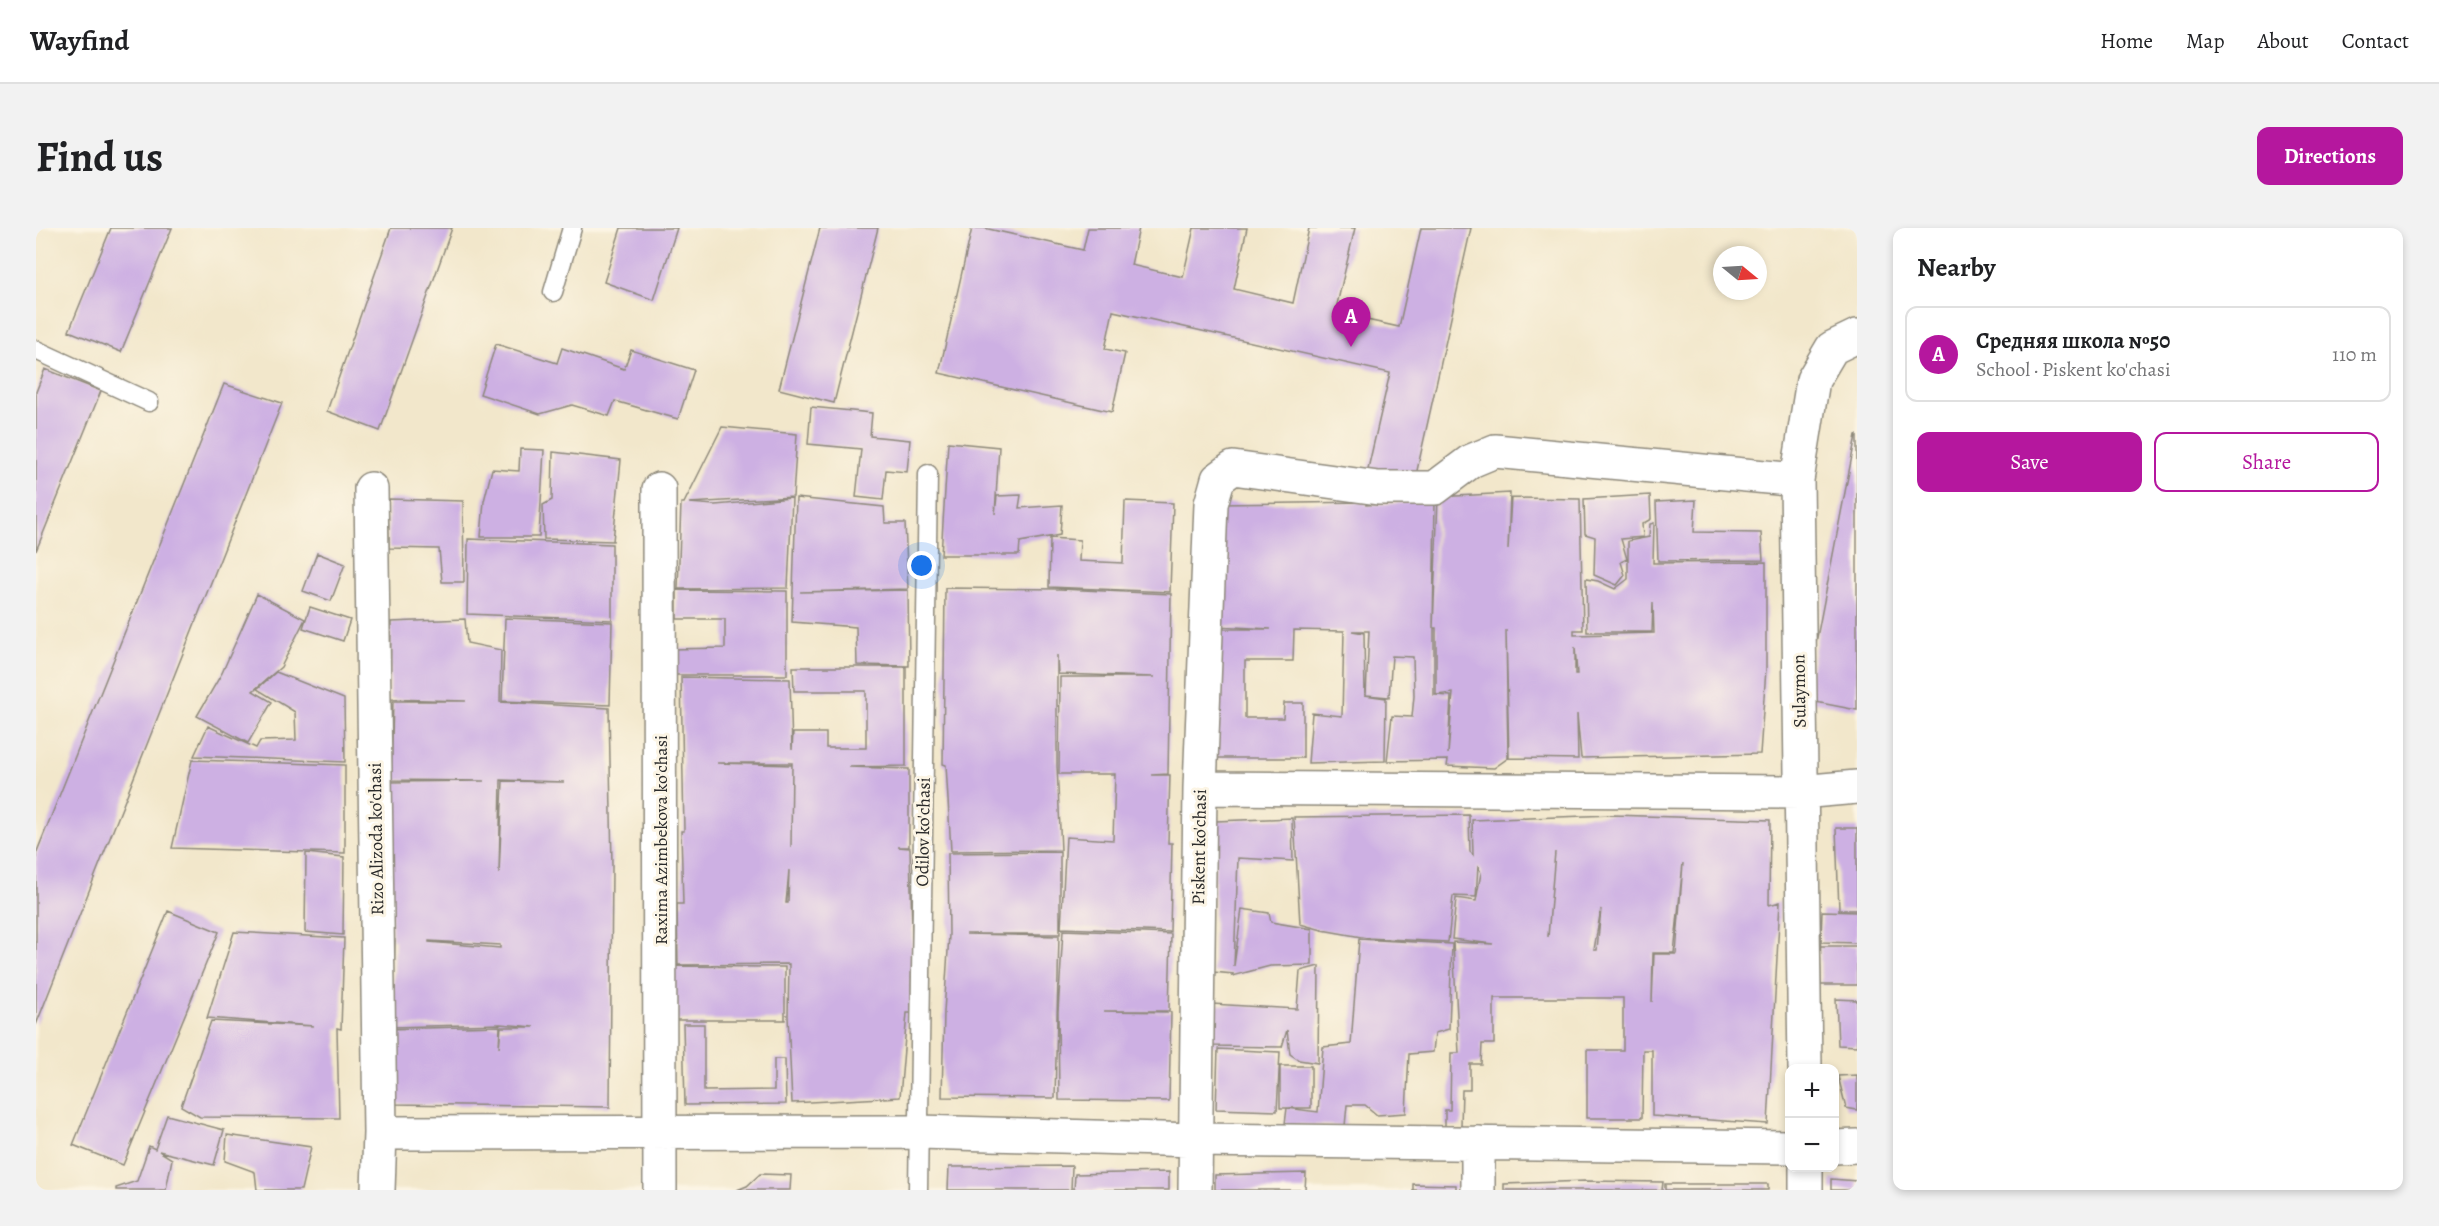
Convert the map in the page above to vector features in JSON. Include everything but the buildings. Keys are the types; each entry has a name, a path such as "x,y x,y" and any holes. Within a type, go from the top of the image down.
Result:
{"street":[{"name":"Sulaymon","path":"1804,1064 1797,480 1813,380 1832,348 1857,336"},
{"name":"Piskent ko'chasi","path":"1195,1190 1200,788 1211,504 1218,480 1233,468 1378,488 1435,488 1471,461 1495,451 1797,480"},
{"name":"Rizo Alizoda ko'chasi","path":"371,489 380,1133 378,1190"},
{"name":"Raxima Azimbekova ko'chasi","path":"659,489 662,1134 660,1190"},
{"path":"1200,788 1800,792 1857,787"},
{"path":"380,1133 919,1132 1195,1140 1785,1147"},
{"path":"1478,1143 1478,1190"},
{"path":"1839,1147 1857,1146"},
{"path":"1806,1172 1806,1190"}],"lane":[{"path":"553,292 572,228"},
{"path":"36,350 149,402"},
{"name":"Odilov ko'chasi","path":"918,1190 928,474"}],"place":[{"name":"Средняя школа №50","path":"1351,347"}]}
